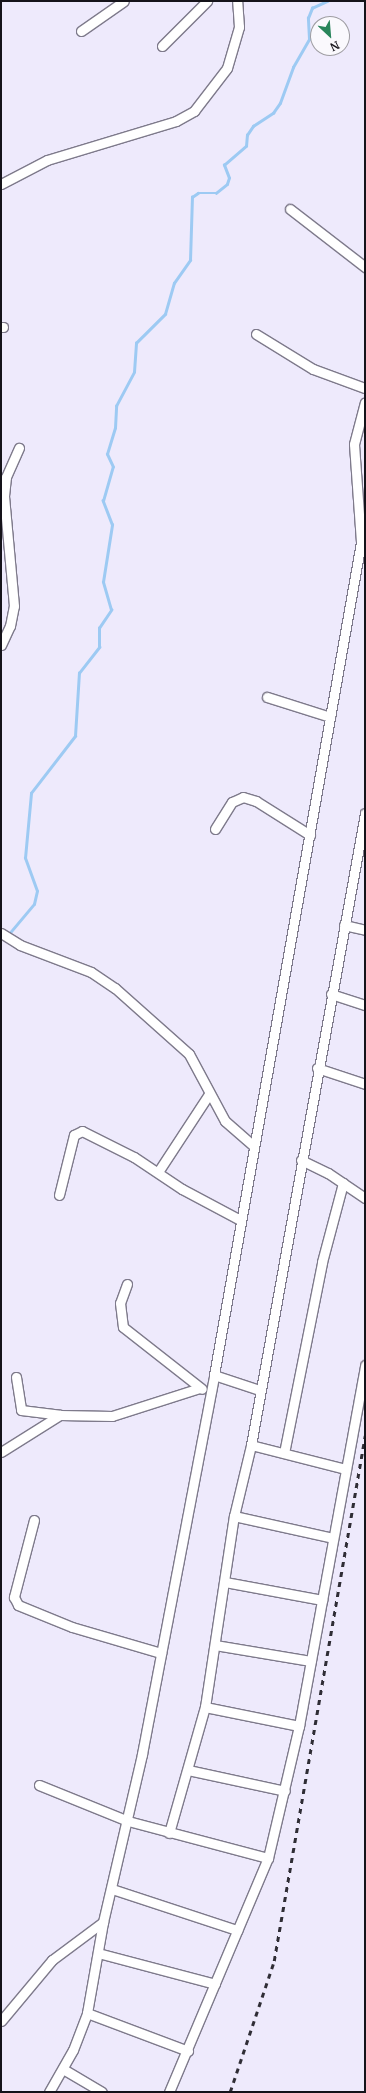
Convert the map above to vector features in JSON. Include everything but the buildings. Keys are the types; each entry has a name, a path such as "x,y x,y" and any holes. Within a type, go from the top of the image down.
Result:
{"street":[{"path":"81,31 124,1"},
{"path":"162,46 207,1"},
{"path":"1,184 47,160 176,121 194,111 227,68 239,27 237,1"},
{"path":"290,210 365,267"},
{"path":"256,334 312,369 365,388"},
{"path":"49,2092 63,2068 87,2013 103,1922 128,1821 214,1375 253,1145 310,835 361,542 354,472 365,402"},
{"path":"1,644 10,626 14,606 4,496 6,478 19,448"},
{"path":"266,697 330,718"},
{"path":"215,829 232,802 243,797 256,801 310,835"},
{"path":"169,1832 205,1707 234,1516 251,1445 259,1390 300,1160 365,813"},
{"path":"355,866 365,868"},
{"path":"344,925 365,930"},
{"path":"2,933 13,941 68,961 115,988 186,1050 225,1121 253,1145"},
{"path":"331,994 365,1005"},
{"path":"317,1068 365,1084"},
{"path":"158,1172 209,1094"},
{"path":"59,1195 76,1131 106,1141 240,1220"},
{"path":"300,1160 343,1183 365,1198"},
{"path":"284,1453 322,1262 343,1183"},
{"path":"127,1284 120,1303 123,1327 210,1395"},
{"path":"169,2092 188,2051 268,1858 299,1726 365,1365"},
{"path":"214,1375 259,1390"},
{"path":"16,1377 18,1407 60,1415 112,1416 200,1388"},
{"path":"1,1452 60,1415"},
{"path":"251,1445 346,1469"},
{"path":"234,1516 333,1538"},
{"path":"34,1520 14,1597 18,1605 72,1627 161,1653"},
{"path":"225,1582 322,1600"},
{"path":"215,1645 311,1661"},
{"path":"205,1707 299,1726"},
{"path":"188,1770 285,1790"},
{"path":"39,1785 128,1821 268,1858"},
{"path":"112,1889 237,1930"},
{"path":"1,2021 52,1960 103,1922"},
{"path":"98,1952 215,1984"},
{"path":"87,2013 188,2051"},
{"path":"63,2068 102,2092"}],"waterway":[{"path":"8,935 34,904 37,891 25,858 31,793 75,736 79,673 99,647 99,628 111,610 103,582 112,525 103,501 113,467 107,454 115,428 116,406 134,372 136,343 165,314 174,283 190,260 192,197 198,193 216,193 227,184 229,178 224,165 246,146 247,135 253,126 273,113 280,103 293,67 309,39 308,18 312,8 327,1"}],"railway":[{"path":"230,2092 274,1961 365,1436"}]}
